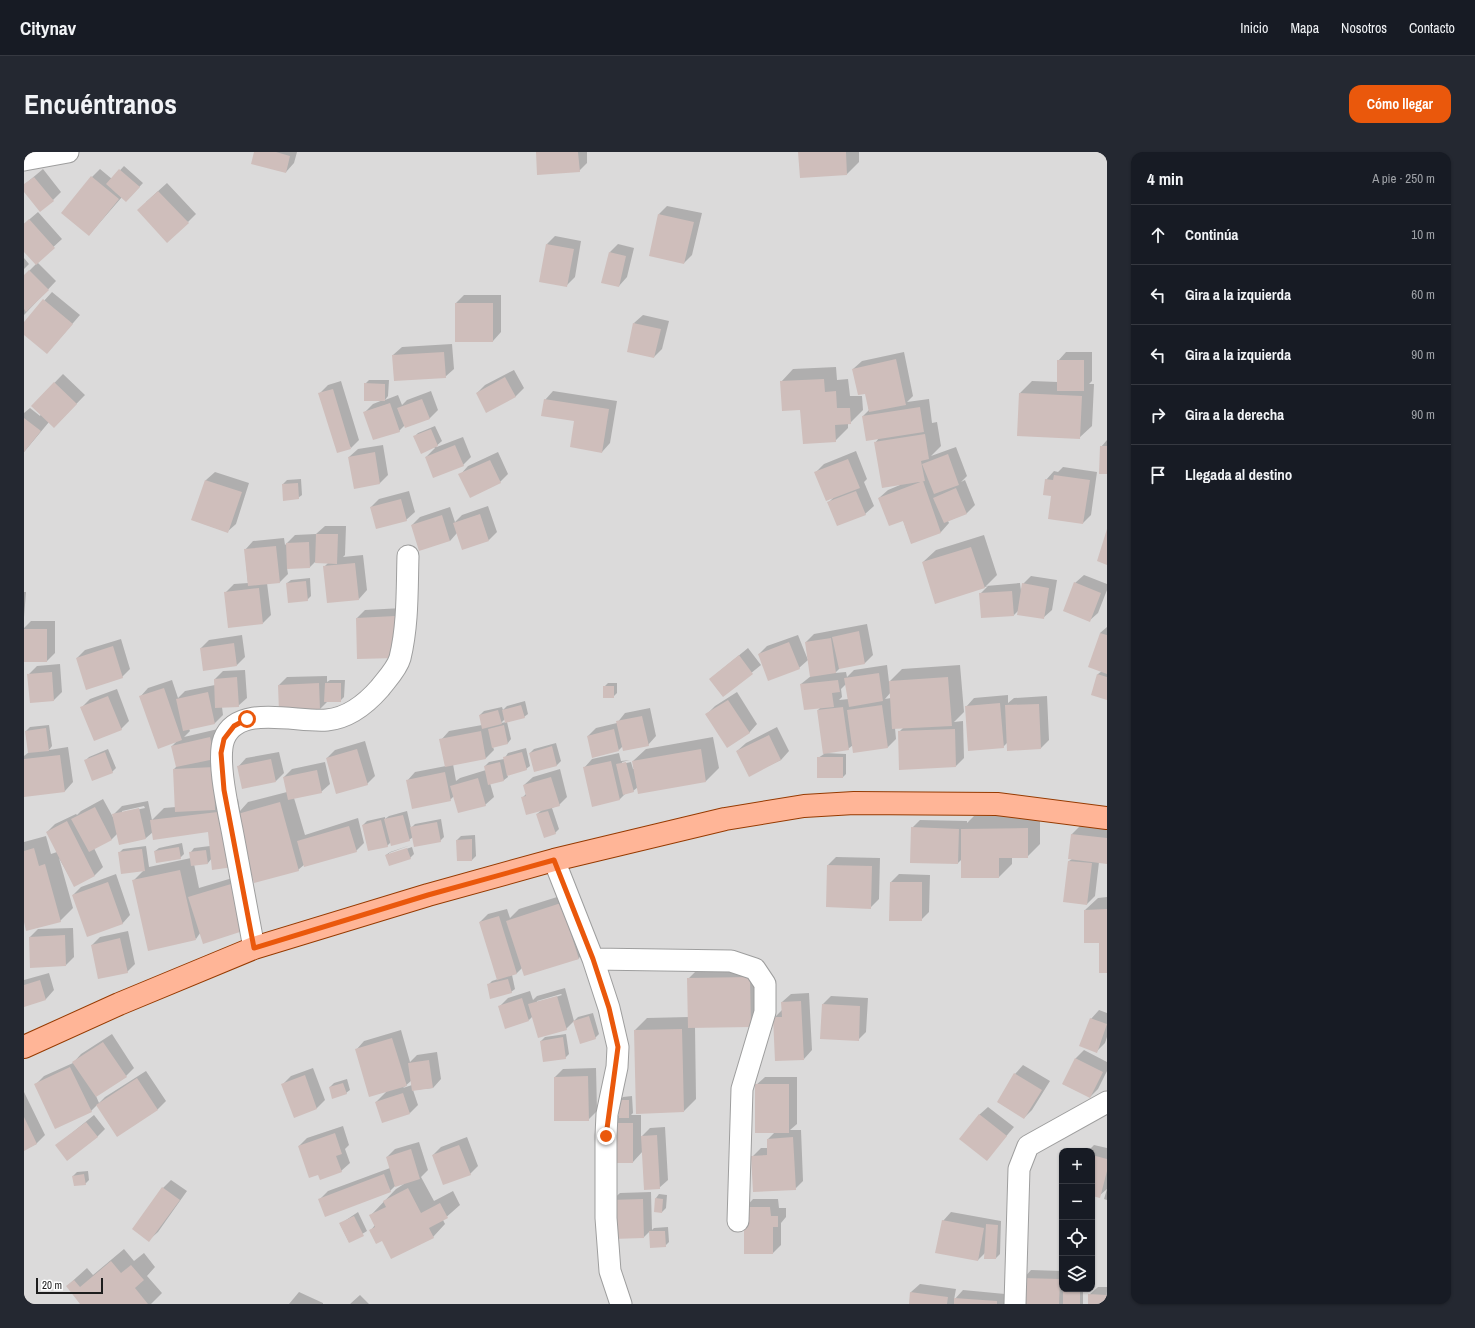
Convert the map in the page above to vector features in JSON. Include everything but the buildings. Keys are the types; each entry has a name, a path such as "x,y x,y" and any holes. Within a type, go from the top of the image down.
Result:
{"main road":[{"path":"24,1047 119,1004 254,948 428,895 554,860 725,819 804,806 854,803 996,804 1107,818"}],"street":[{"path":"24,160 68,152"},
{"path":"254,948 224,790 221,753 224,739 234,726 247,719 271,717 327,720 347,714 364,705 387,679 400,660 406,612 408,556"},
{"path":"554,860 593,959 609,1008 618,1047 606,1136 606,1203 610,1271 621,1304"},
{"path":"593,959 731,960 755,969 766,984 765,1012 742,1089 738,1221"},
{"path":"1016,1304 1019,1169 1028,1146 1107,1102"}],"shaded area":[{"path":"24,152 1107,152 1107,1304 24,1304"}],"route":[{"path":"247,719 234,726 224,739 221,753 224,790 254,948 428,895 554,860 593,959 609,1008 618,1047 617,1067 608,1114 606,1136"}]}
